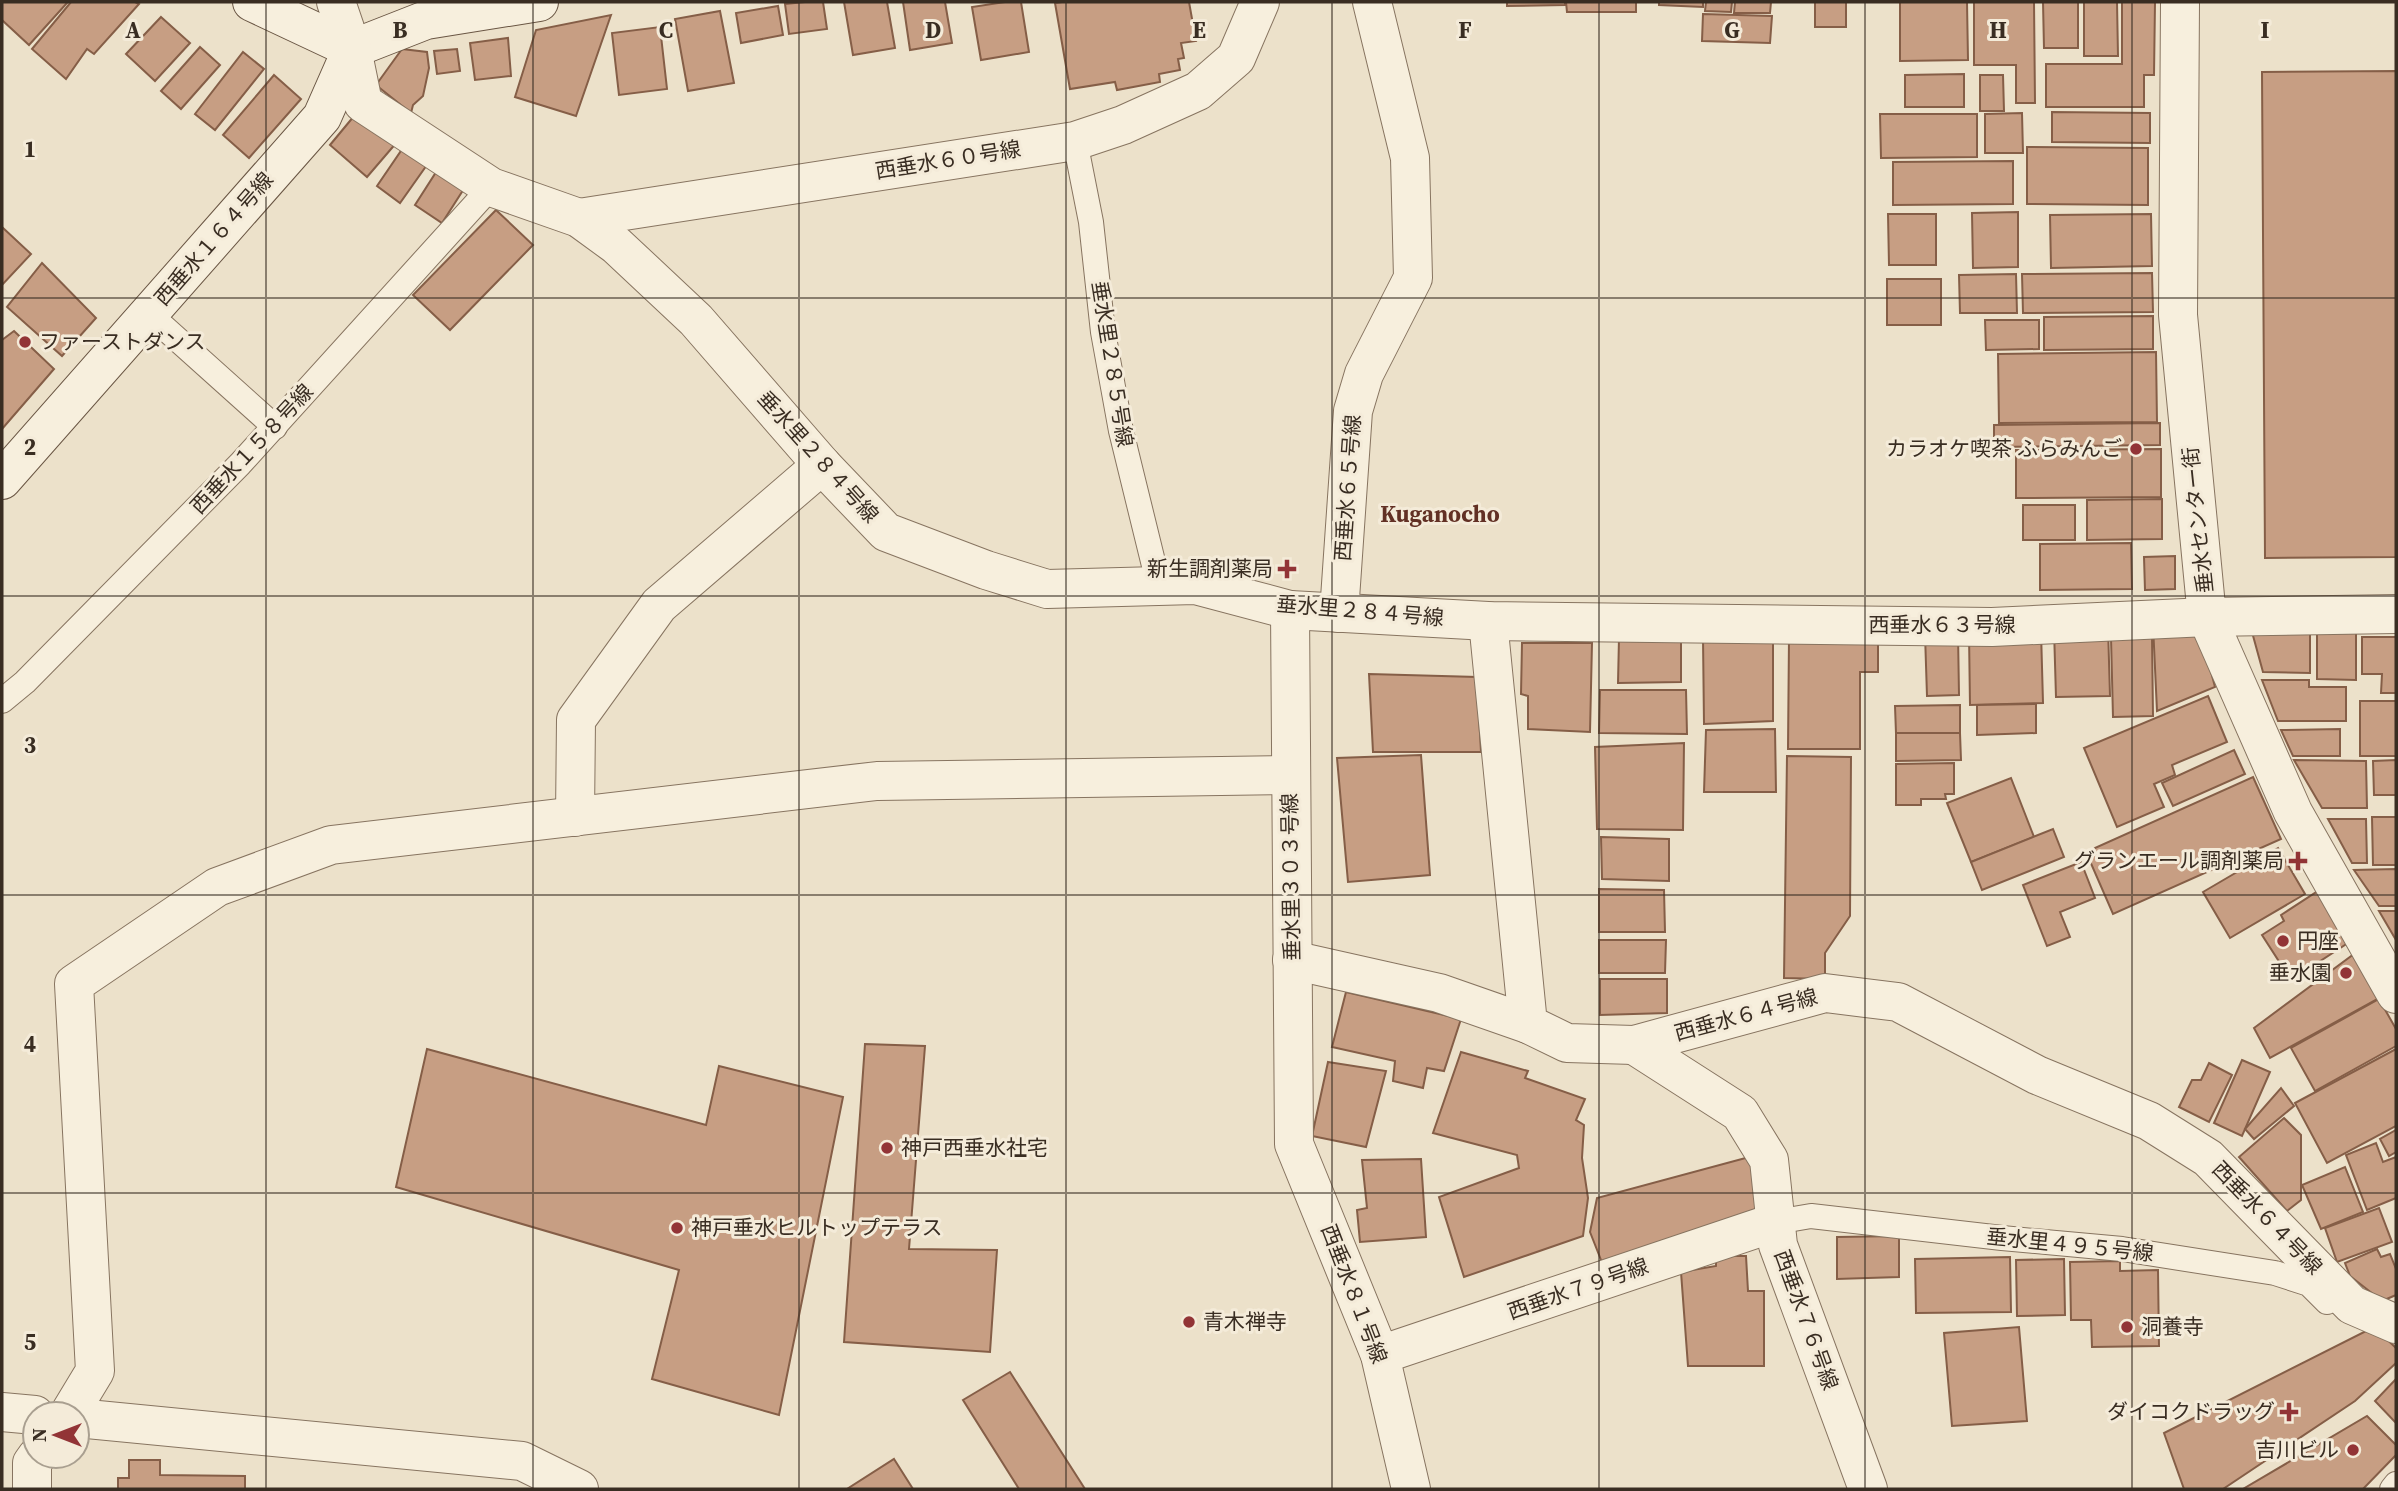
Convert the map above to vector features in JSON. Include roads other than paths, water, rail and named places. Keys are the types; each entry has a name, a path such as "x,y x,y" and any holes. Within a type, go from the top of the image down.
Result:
{"street":[{"path":"252,2 352,49 426,20 539,2"},
{"path":"336,2 352,49 363,103 491,187 579,218"},
{"name":"西垂水６０号線","path":"579,218 1075,141 1122,125 1198,91 1236,58 1260,2"},
{"name":"西垂水６５号線","path":"1339,613 1353,411 1364,374 1413,278 1410,158 1372,2"},
{"name":"垂水センター街","path":"2180,2 2178,315 2207,617 2292,812 2396,994"},
{"name":"西垂水１６４号線","path":"2,480 322,117 352,49"},
{"name":"垂水里２８４号線","path":"579,218 616,245 696,320 822,465 886,532 986,570 1047,589 1195,585 1290,610 1488,621"},
{"path":"575,817 576,720 659,605 822,465"},
{"name":"垂水里３０３号線","path":"1290,610 1294,1144"},
{"name":"西垂水６３号線","path":"1488,621 1992,627 2207,617 2396,614"},
{"path":"1488,621 1528,1024"},
{"path":"77,1400 95,1371 74,984 217,887 331,845 877,781 1290,775"},
{"name":"西垂水６４号線","path":"1292,960 1439,993 1528,1024 1567,1043 1633,1045 1825,993 1898,1002 2037,1075 2149,1121 2208,1158 2352,1306 2396,1324"},
{"name":"西垂水７６号線","path":"1633,1045 1740,1112 1769,1160 1778,1245 1868,1489"},
{"name":"西垂水８１号線","path":"1294,1144 1380,1355 1411,1489"},
{"name":"西垂水７９号線","path":"1380,1355 1776,1222"},
{"path":"2,1412 21,1414"},
{"path":"91,1420 522,1461 579,1489"},
{"path":"32,1470 32,1489"}],"lane":[{"name":"垂水里２８５号線","path":"1075,141 1091,222 1103,332 1121,431 1159,586"},
{"name":"西垂水１５８号線","path":"2,701 35,672 275,427 491,187"},
{"path":"148,313 275,427"},
{"name":"垂水里４９５号線","path":"1776,1222 1811,1216 2122,1249 2275,1273 2309,1284 2334,1308 2352,1306"},
{"path":"2392,1489 2396,1484"}],"place":[{"name":"ファーストダンス","path":"25,342"},
{"name":"カラオケ喫茶 ふらみんご","path":"2136,449"},
{"name":"新生調剤薬局","path":"1287,569"},
{"name":"グランエール調剤薬局","path":"2298,861"},
{"name":"円座","path":"2283,941"},
{"name":"垂水園","path":"2346,973"},
{"name":"神戸西垂水社宅","path":"887,1148"},
{"name":"神戸垂水ヒルトップテラス","path":"677,1228"},
{"name":"青木禅寺","path":"1189,1322"},
{"name":"洞養寺","path":"2127,1327"},
{"name":"ダイコクドラッグ","path":"2289,1412"},
{"name":"吉川ビル","path":"2353,1450"}],"district":[{"name":"Kuganocho","path":"1440,514"}]}
